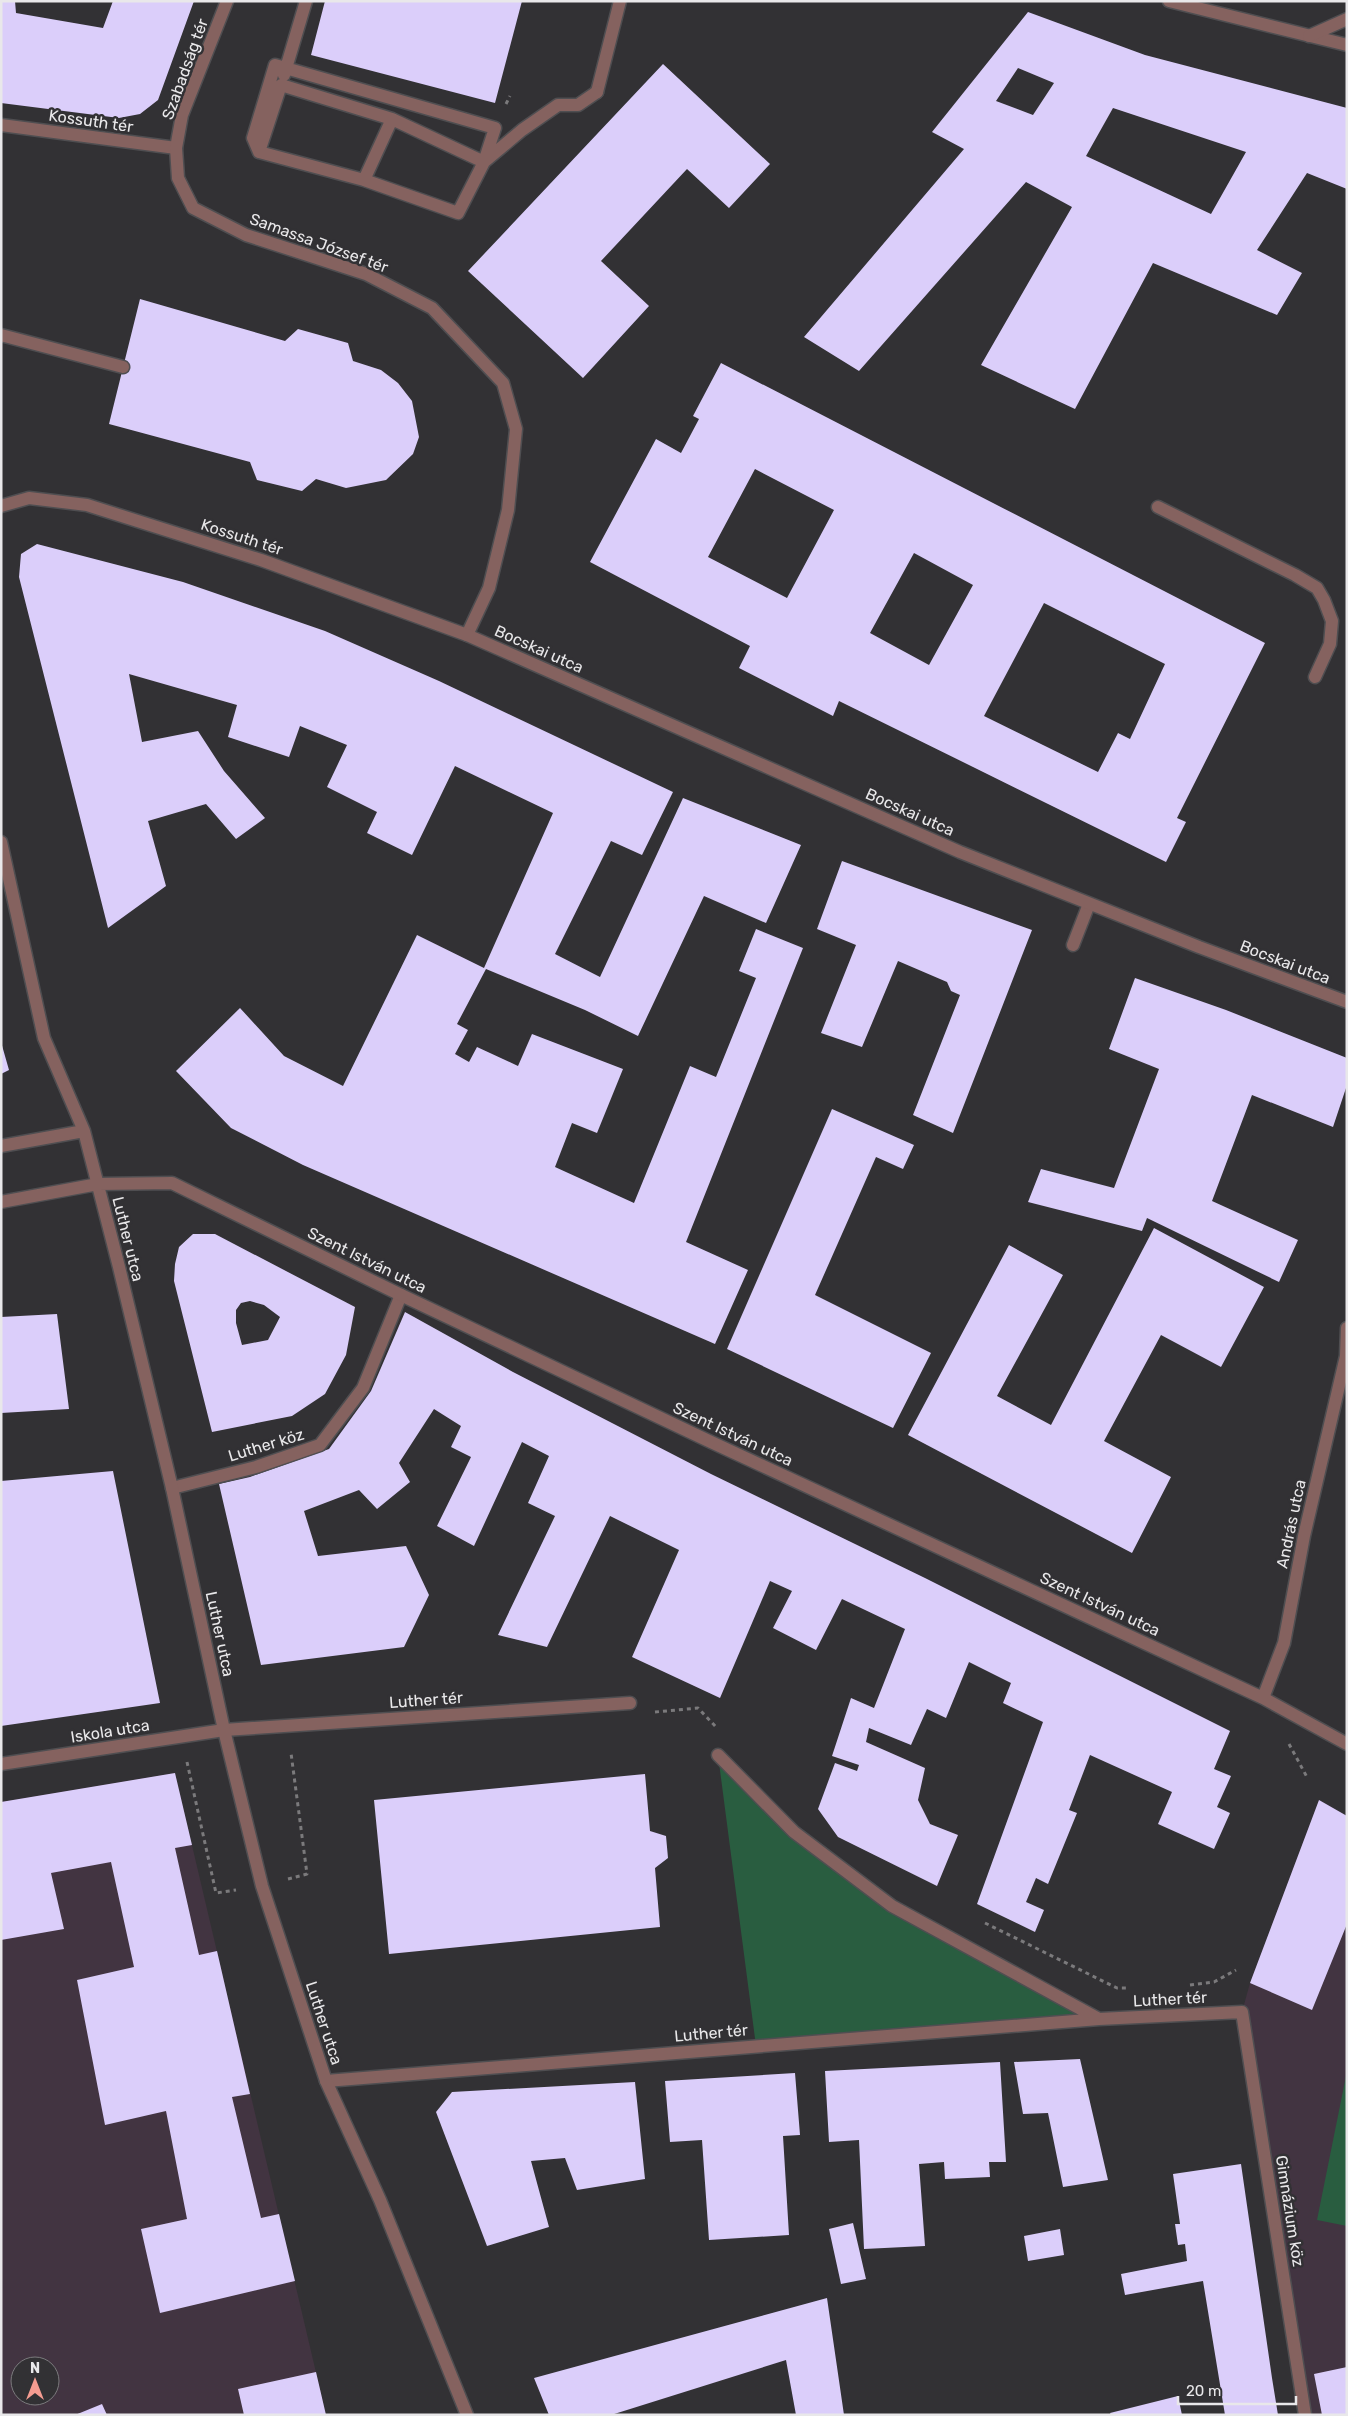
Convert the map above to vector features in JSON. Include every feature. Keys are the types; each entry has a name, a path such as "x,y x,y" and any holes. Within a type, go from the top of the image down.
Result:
{"street":[{"name":"Szabadság tér","path":"176,148 182,115 227,1"},
{"path":"259,152 306,1"},
{"path":"484,162 522,130 558,105 578,105 597,92 620,1"},
{"path":"1169,1 1347,44"},
{"path":"1309,36 1347,19"},
{"path":"275,65 495,128 484,162 458,213 364,180 259,152 253,138 275,65"},
{"path":"281,85 392,119 484,162"},
{"path":"364,180 392,119"},
{"name":"Kossuth tér","path":"1,125 176,148"},
{"name":"Samassa József tér","path":"176,148 178,178 193,208 246,235 366,274 432,308 503,383 516,429 508,510 489,588 466,634"},
{"path":"1,335 123,367"},
{"name":"Kossuth tér","path":"1,506 29,498 87,504 261,560 466,634"},
{"path":"1158,507 1295,575 1316,588 1324,600 1332,621 1330,644 1315,677"},
{"name":"Bocskai utca","path":"466,634 960,852 1089,904 1347,1002"},
{"name":"Luther utca","path":"1,842 44,1038 84,1131 98,1184 172,1488 224,1730 262,1886 326,2081 380,2200 467,2415"},
{"path":"1073,944 1089,904"},
{"path":"1,1146 84,1131"},
{"name":"Szent István utca","path":"1,1202 98,1184 172,1183 401,1295 711,1442 1263,1698 1347,1744"},
{"name":"Luther köz","path":"172,1488 256,1467 320,1445 363,1388 401,1295"},
{"name":"András utca","path":"1263,1698 1284,1643 1304,1536 1346,1356 1347,1328"},
{"name":"Luther tér","path":"224,1730 630,1703"},
{"name":"Iskola utca","path":"1,1764 224,1730"},
{"path":"718,1755 794,1832 892,1906 1099,2019"},
{"name":"Luther tér","path":"326,2081 1099,2019 1242,2012"},
{"name":"Gimnázium köz","path":"1242,2012 1305,2415"}],"path":[{"path":"650,1712 698,1708 718,1729"},
{"path":"186,1756 216,1893 262,1886 307,1874 290,1748"},
{"path":"978,1920 1117,1988 1135,1988"},
{"path":"1188,1985 1214,1982 1236,1970"}],"shaded area":[{"path":"175,1773 326,2415 4,2415 1,2409 1,1802"},
{"path":"1319,1800 1347,1816 1347,2415 1305,2415 1242,2012 1250,1983"}],"green space":[{"path":"718,1755 794,1832 892,1906 1099,2019 756,2046"},
{"path":"1347,2071 1347,2226 1317,2220"}],"building":[{"path":"1,1 15,1 16,13 103,28 113,1 194,1 158,100 140,114 119,118 1,103"},
{"path":"325,1 522,1 495,103 311,55"},
{"path":"1028,12 1145,55 1347,108 1347,189 1307,173 1257,250 1302,273 1277,315 1153,263 1075,409 981,365 1072,207 1026,182 859,371 804,337 964,149 932,132","holes":["1018,68 1054,83 1033,115 996,101","1113,108 1246,152 1211,214 1086,156"]},
{"path":"663,64 770,164 729,208 687,169 601,261 649,306 583,378 468,271"},
{"path":"140,299 285,341 298,329 348,343 353,361 381,370 398,383 412,401 419,437 413,454 386,480 346,488 316,479 302,491 257,480 250,462 109,424"},
{"path":"721,363 1265,643 1177,818 1186,822 1166,862 839,701 833,716 739,668 750,646 590,562 656,439 681,453 699,419 693,416","holes":["755,469 834,510 787,598 708,557","914,553 973,585 929,665 870,633","1044,603 1165,664 1130,739 1118,733 1098,772 984,716"]},
{"path":"37,544 183,582 325,631 439,681 673,792 642,855 611,841 555,954 600,977 683,798 801,845 766,923 704,896 638,1036 585,1010 486,969 457,1024 468,1030 455,1054 469,1062 477,1047 518,1066 532,1034 623,1069 597,1133 572,1123 555,1167 634,1203 690,1066 716,1077 756,978 739,971 756,929 803,948 686,1242 748,1270 715,1344 303,1165 231,1128 176,1071 240,1008 284,1056 343,1086 417,935 484,968 553,813 455,766 412,855 367,833 377,812 327,787 347,745 300,726 289,757 228,737 237,705 129,674 142,742 198,731 224,771 265,818 236,839 206,804 148,821 166,886 108,928 19,577 21,554"},
{"path":"842,861 1032,930 953,1133 913,1115 960,995 951,991 947,982 898,961 862,1047 821,1033 856,945 817,929"},
{"path":"1135,978 1226,1010 1347,1058 1347,1085 1333,1127 1252,1095 1212,1201 1298,1240 1279,1282 1147,1218 1142,1231 1028,1202 1041,1169 1114,1188 1159,1069 1109,1049"},
{"path":"1,1042 9,1070 1,1074"},
{"path":"832,1109 914,1145 903,1169 876,1157 815,1295 931,1353 893,1428 727,1349"},
{"path":"1154,1228 1264,1287 1221,1367 1161,1335 1104,1441 1171,1477 1132,1553 908,1435 1009,1245 1063,1275 997,1396 1051,1425"},
{"path":"193,1234 215,1234 355,1307 346,1355 325,1394 292,1416 212,1432 174,1281 179,1247","holes":["250,1301 264,1305 280,1317 268,1340 242,1345 236,1323 236,1310 241,1303"]},
{"path":"405,1312 513,1372 711,1474 925,1578 1230,1731 1214,1769 1231,1776 1217,1807 1230,1813 1214,1849 1158,1824 1172,1792 1090,1755 1069,1810 1077,1813 1048,1884 1036,1878 1026,1902 1044,1910 1035,1932 977,1904 1043,1722 1003,1703 1011,1683 969,1662 946,1718 927,1709 911,1745 869,1728 866,1742 925,1768 918,1800 930,1824 958,1835 937,1886 838,1837 818,1809 835,1763 857,1771 859,1765 832,1756 851,1698 874,1708 905,1629 842,1599 816,1650 773,1628 792,1591 770,1581 720,1698 632,1657 679,1550 610,1516 547,1647 498,1635 555,1516 528,1503 549,1456 522,1442 474,1546 437,1526 471,1457 451,1447 461,1426 434,1409 399,1463 410,1482 377,1509 359,1490 304,1511 318,1556 406,1546 429,1595 404,1647 261,1665 219,1484 250,1477 329,1449 371,1391"},
{"path":"57,1314 69,1409 1,1413 1,1317"},
{"path":"113,1471 160,1703 1,1726 1,1481"},
{"path":"175,1773 192,1845 175,1848 199,1955 217,1951 250,2094 232,2097 261,2218 279,2214 295,2281 160,2313 141,2229 187,2219 166,2111 105,2125 77,1980 134,1967 111,1862 51,1873 64,1929 1,1940 1,1802"},
{"path":"645,1774 650,1831 666,1836 668,1858 655,1868 660,1927 389,1954 374,1800"},
{"path":"1319,1800 1347,1816 1347,1924 1312,2010 1250,1983"},
{"path":"1080,2059 1108,2180 1063,2187 1048,2113 1023,2114 1014,2062"},
{"path":"1000,2062 1006,2162 989,2162 990,2177 945,2179 944,2162 919,2164 925,2246 864,2249 859,2140 829,2142 825,2071"},
{"path":"795,2073 800,2135 783,2136 789,2235 709,2240 702,2140 670,2142 665,2081"},
{"path":"635,2082 645,2179 577,2190 565,2158 531,2161 549,2227 487,2246 436,2112 452,2092"},
{"path":"1241,2164 1278,2415 1225,2415 1203,2281 1125,2295 1121,2274 1187,2261 1185,2244 1178,2245 1175,2224 1180,2224 1173,2174"},
{"path":"853,2223 866,2279 841,2284 829,2229"},
{"path":"1060,2229 1064,2255 1028,2261 1024,2236"},
{"path":"827,2298 844,2415 796,2415 786,2360 611,2415 549,2415 534,2378"},
{"path":"1347,2367 1347,2415 1322,2415 1314,2374"},
{"path":"316,2372 326,2415 244,2415 238,2389"},
{"path":"1178,2396 1182,2415 1111,2415 1110,2413"},
{"path":"102,2404 107,2415 75,2415"}]}
